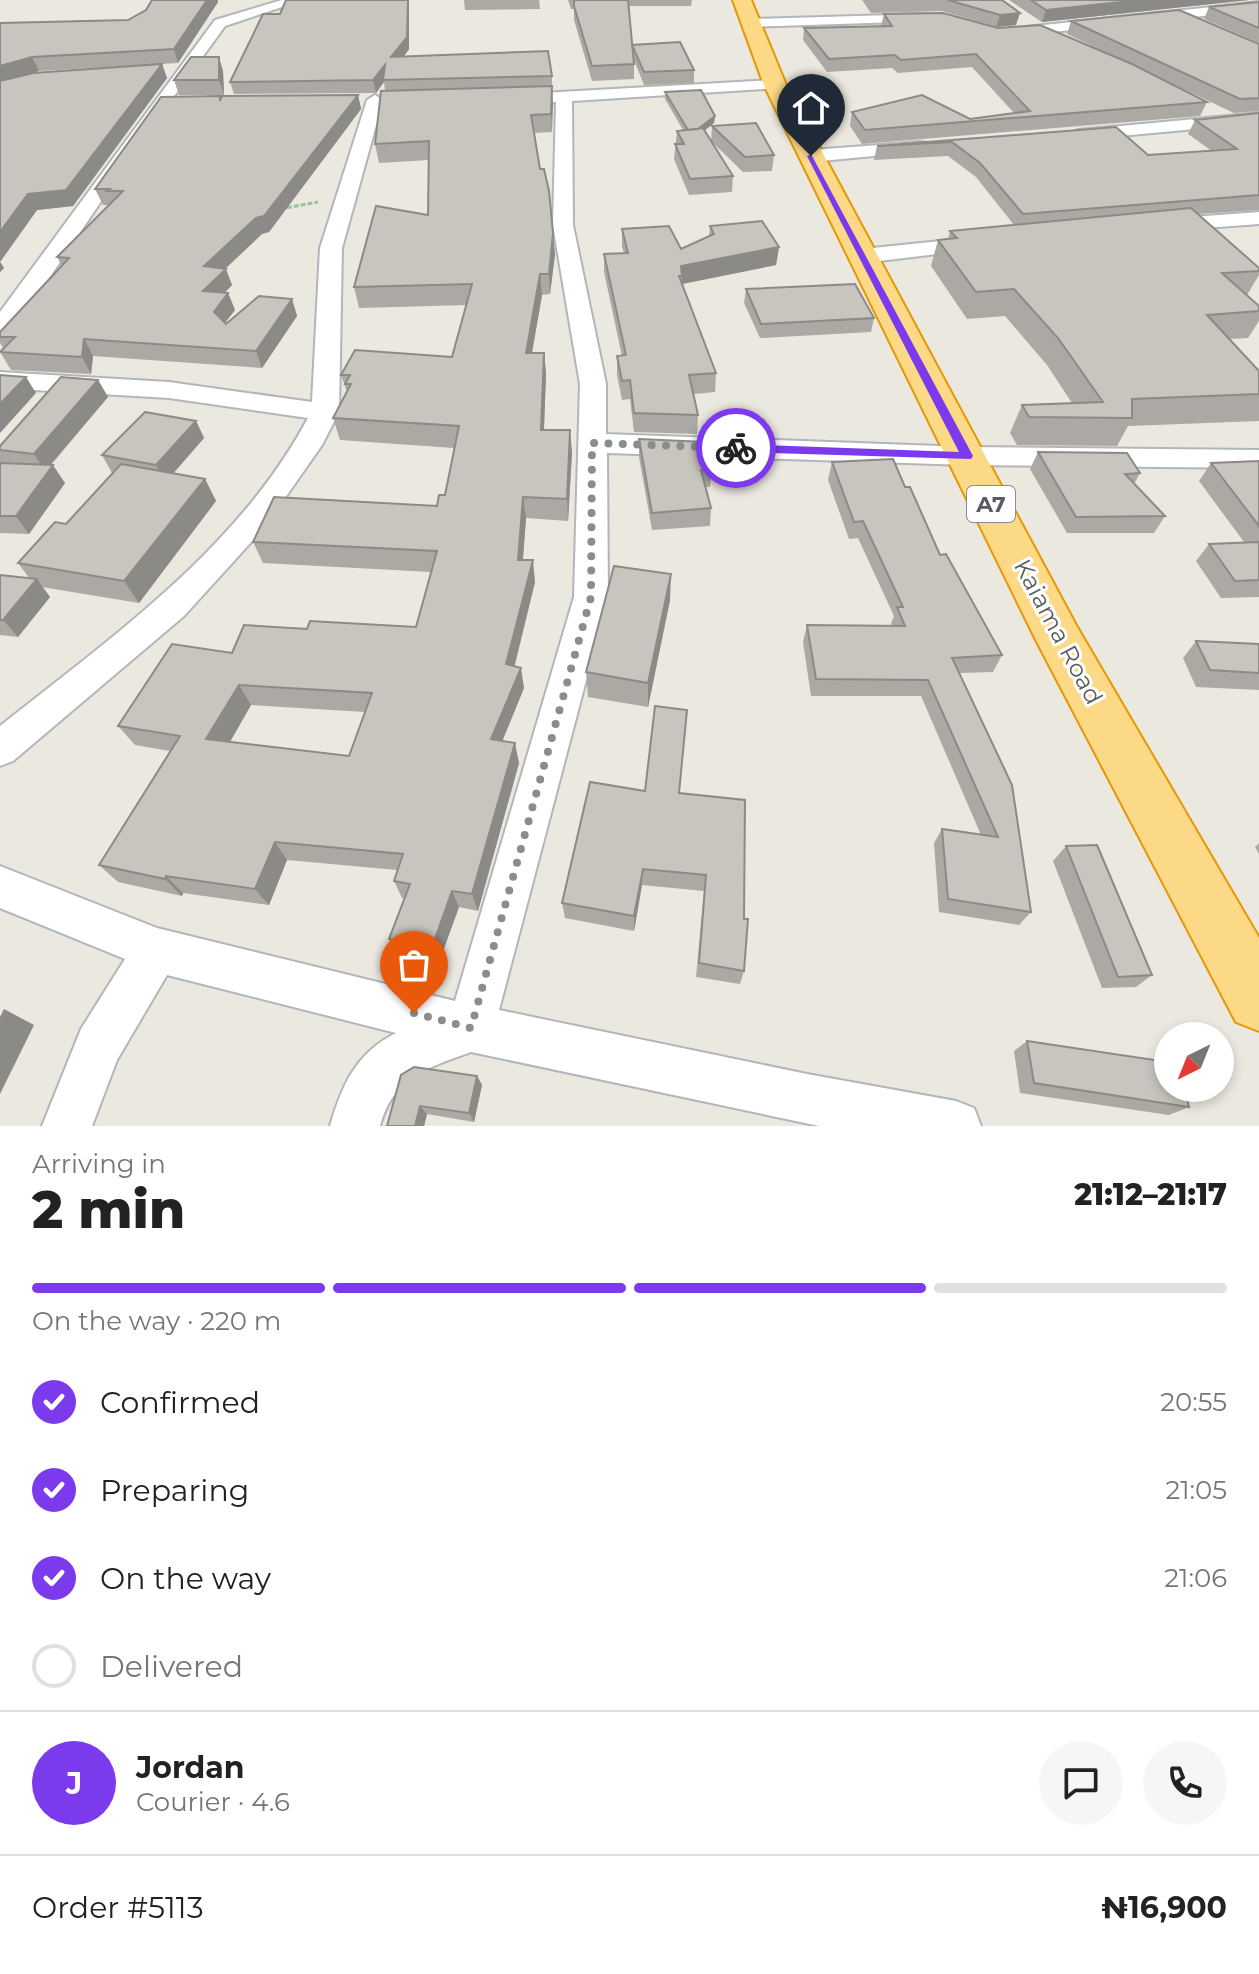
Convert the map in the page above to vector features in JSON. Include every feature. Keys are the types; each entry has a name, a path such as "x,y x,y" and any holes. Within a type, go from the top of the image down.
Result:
{"highway":[{"name":"Kaiama Road","path":"746,12 775,85 1060,640 1259,999"}],"street":[{"path":"0,327 169,103 185,70 220,23 296,0"},
{"path":"1144,0 1201,27"},
{"path":"995,34 1258,6"},
{"path":"746,12 942,18"},
{"path":"1017,15 1064,41"},
{"path":"156,72 185,70"},
{"path":"518,99 775,85"},
{"path":"471,1028 591,597 593,384 563,225 564,97"},
{"path":"0,749 172,607 253,520 308,445 325,412 331,248 374,100"},
{"path":"1203,107 1230,121"},
{"path":"1061,136 1259,118"},
{"path":"811,156 938,146"},
{"path":"1145,226 1259,218"},
{"path":"863,256 994,241"},
{"path":"0,380 169,390 325,412"},
{"path":"42,408 63,384"},
{"path":"592,443 967,456 1259,459"},
{"path":"0,887 157,950 471,1028 807,1099 956,1126"},
{"path":"67,1126 98,1046 157,950"},
{"path":"355,1126 358,1112 376,1075 394,1058 471,1028"}],"path":[{"path":"273,210 346,196"}],"building":[{"path":"152,0 207,0 174,49 32,57 0,66 0,23 128,20 146,10"},
{"path":"286,0 408,0 407,37 391,57 548,51 552,76 383,80 385,65 373,80 230,82 263,14 280,14"},
{"path":"574,0 628,0 634,64 592,66"},
{"path":"948,0 1002,0 1020,13 1000,15"},
{"path":"1031,0 1140,0 1046,10"},
{"path":"1259,2 1259,28 1209,7"},
{"path":"1179,10 1259,44 1259,98 1240,99 1071,21"},
{"path":"943,13 998,28 1040,25 1132,64 1207,102 865,130 852,112 922,95 970,119 1030,111 976,54 901,60 895,55 829,59 804,28 892,26 884,14"},
{"path":"680,42 694,70 644,72 632,45"},
{"path":"191,57 219,57 219,80 174,80"},
{"path":"162,64 66,190 28,194 0,232 0,81 33,73"},
{"path":"552,86 551,114 531,115 540,169 544,169 549,191 553,233 549,274 540,274 526,353 544,353 541,430 570,430 567,499 523,497 518,560 533,560 506,664 521,668 491,739 515,743 472,894 452,891 431,950 389,939 410,884 394,881 403,854 275,842 255,889 166,876 165,879 99,865 180,736 118,726 172,644 232,653 244,625 307,629 310,621 416,627 437,551 253,542 274,497 437,506 439,495 445,495 459,426 333,418 351,384 345,384 350,375 341,375 355,350 452,357 472,284 354,287 376,206 428,215 429,141 375,144 381,91","holes":["239,685 372,693 349,756 206,739"]},
{"path":"701,90 715,116 698,129 688,130 665,92"},
{"path":"358,95 264,216 256,218 204,266 226,269 203,291 228,293 214,312 226,324 259,296 292,299 256,351 84,339 82,357 0,352 15,337 0,337 0,332 69,258 57,257 123,191 95,189 161,97 220,96 220,101 222,96"},
{"path":"1259,113 1259,195 1023,214 980,163 952,142 877,146 1116,127 1148,155 1237,149 1195,120"},
{"path":"756,123 774,155 745,157 712,126"},
{"path":"703,128 733,176 690,179 675,144 684,144 677,131"},
{"path":"1191,208 1259,268 1259,271 1222,273 1259,306 1259,311 1207,315 1259,371 1259,394 1132,399 1132,418 1029,417 1022,405 1103,402 1058,338 1014,289 976,292 938,240 957,238 950,231"},
{"path":"762,221 779,247 681,266 682,276 679,276 716,373 689,375 698,415 634,413 630,380 622,381 617,356 626,355 604,254 628,253 622,229 669,226 681,249 714,234 710,226"},
{"path":"855,284 874,318 761,324 746,289"},
{"path":"0,375 26,377 0,404"},
{"path":"61,377 98,380 34,454 0,450 0,446"},
{"path":"145,412 196,421 156,465 102,455"},
{"path":"639,439 705,442 712,469 701,470 711,508 652,513"},
{"path":"1038,452 1127,453 1140,473 1125,474 1165,516 1076,517"},
{"path":"893,459 905,487 910,487 940,555 946,554 1002,655 952,658 1012,785 1031,912 948,899 942,829 998,837 928,680 816,679 807,625 905,626 897,607 903,607 863,521 854,522 832,462"},
{"path":"1259,461 1259,526 1211,463"},
{"path":"0,463 53,465 16,516 0,516"},
{"path":"121,464 205,479 124,581 18,563 55,522 66,524"},
{"path":"1259,542 1259,580 1235,581 1209,544"},
{"path":"614,566 671,574 648,683 586,672"},
{"path":"0,575 37,579 3,620 0,620"},
{"path":"1196,641 1259,644 1259,673 1210,670"},
{"path":"655,706 687,710 679,793 745,800 744,919 748,919 744,971 699,963 706,875 643,869 634,916 562,903 590,782 645,791"},
{"path":"1097,845 1152,975 1118,977 1066,846"},
{"path":"1027,1041 1154,1060 1154,1102 1034,1083"},
{"path":"414,1067 477,1076 469,1113 420,1106 415,1126 387,1126 401,1075"},
{"path":"1157,1102 1188,1102 1189,1107"}],"way so far":[{"path":"414,1013 471,1028 591,597 592,443 736,448"}],"route":[{"path":"736,448 967,456 811,156"}]}
